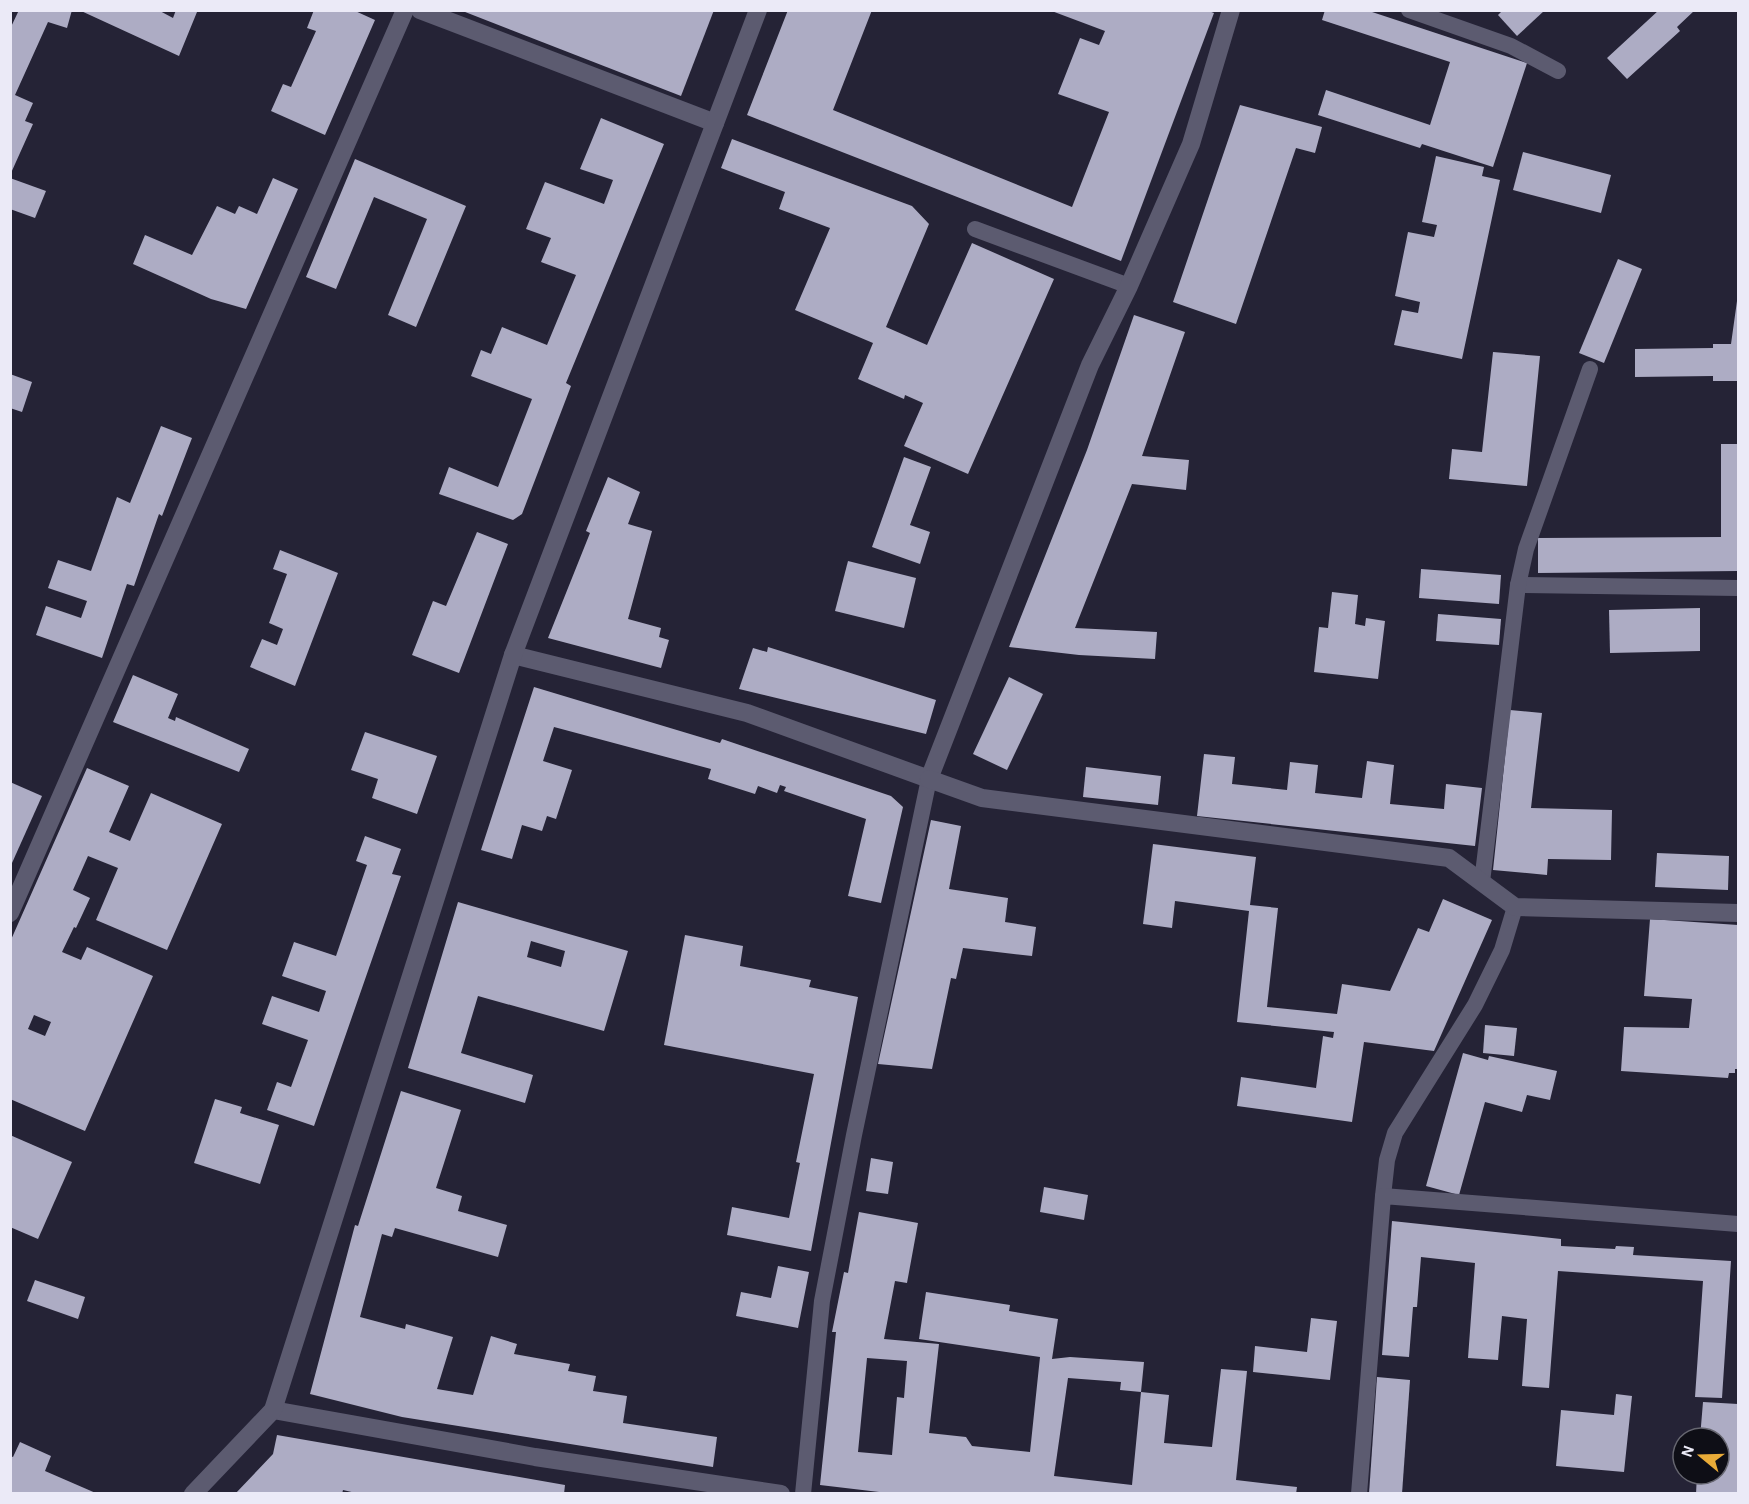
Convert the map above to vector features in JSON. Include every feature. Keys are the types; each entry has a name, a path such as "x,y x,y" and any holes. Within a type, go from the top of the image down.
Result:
{"street":[{"path":"10,913 405,10"},
{"path":"420,10 715,123"},
{"path":"193,1494 273,1410 513,655 758,10"},
{"path":"929,779 1090,365 1129,286 1191,144 1231,10"},
{"path":"513,655 747,713 982,798 1449,858 1515,907 1738,913"},
{"path":"273,1410 535,1457 781,1494"}],"lane":[{"path":"1409,10 1511,46 1558,71"},
{"path":"975,229 1129,286"},
{"path":"1482,882 1518,585 1526,549 1590,369"},
{"path":"1518,585 1738,588"},
{"path":"803,1494 822,1301 854,1135 929,779"},
{"path":"1359,1494 1387,1160 1395,1133 1475,1005 1502,950 1515,907"},
{"path":"1383,1196 1738,1224"}],"building":[{"path":"19,10 72,10 67,28 48,22 15,95 33,103 25,121 33,124 11,173 10,29"},
{"path":"79,10 158,10 173,18 176,10 197,12 179,56"},
{"path":"314,10 353,10 375,20 325,135 271,111 283,84 291,87 316,31 307,28"},
{"path":"460,10 714,10 681,96"},
{"path":"788,10 872,10 833,110 1072,207 1109,112 1058,94 1080,38 1099,45 1105,31 1049,10 1206,10 1214,13 1121,261 747,115"},
{"path":"1325,10 1366,10 1527,63 1493,167 1422,144 1420,148 1318,115 1326,90 1430,125 1450,62 1322,20"},
{"path":"1503,10 1545,10 1517,36 1498,15"},
{"path":"1659,10 1695,10 1677,27 1680,31 1627,79 1607,58"},
{"path":"1240,105 1322,127 1315,153 1296,148 1236,324 1173,302"},
{"path":"601,118 664,144 566,383 571,386 522,514 513,520 439,494 449,467 498,487 532,399 471,376 481,350 491,354 502,327 547,345 576,275 541,262 551,238 526,229 545,182 604,204 613,180 580,169"},
{"path":"732,139 912,206 929,224 886,327 927,345 972,243 1054,279 968,474 904,446 923,403 905,395 904,399 858,379 873,343 795,310 830,228 779,209 785,192 721,168"},
{"path":"1523,152 1611,175 1601,213 1513,190"},
{"path":"1436,156 1484,167 1482,176 1500,180 1462,359 1394,345 1402,310 1418,313 1420,302 1395,296 1408,232 1434,237 1437,225 1422,222"},
{"path":"355,159 466,206 416,327 388,315 427,219 374,197 336,289 306,277"},
{"path":"10,178 46,191 35,218 10,209"},
{"path":"273,178 298,189 246,309 211,299 133,264 145,235 192,255 217,206 235,214 239,206 257,214"},
{"path":"1618,259 1642,269 1604,363 1579,353"},
{"path":"1737,301 1738,381 1713,381 1713,376 1635,377 1635,349 1713,348 1713,344 1731,344"},
{"path":"1134,315 1185,332 1142,456 1189,460 1186,490 1132,484 1075,628 1157,632 1155,659 1079,655 1009,647 1087,450"},
{"path":"1493,352 1540,356 1527,486 1449,479 1452,449 1482,452"},
{"path":"10,374 32,382 22,412 10,408"},
{"path":"161,426 192,438 162,516 159,514 134,586 127,584 102,658 36,635 46,606 81,618 87,601 48,588 58,560 91,571 117,497 130,503"},
{"path":"1721,444 1738,444 1738,571 1538,573 1538,538 1721,537"},
{"path":"904,457 931,467 910,525 930,532 920,564 872,547"},
{"path":"608,477 640,492 628,524 652,531 628,619 661,628 659,637 669,640 661,668 548,638 590,533 586,531"},
{"path":"477,532 508,544 459,673 412,655 433,601 446,606"},
{"path":"280,550 338,573 295,686 250,667 262,639 277,645 283,629 269,623 287,574 273,569"},
{"path":"848,561 916,578 904,628 835,611"},
{"path":"1421,569 1501,575 1499,604 1419,598"},
{"path":"1332,592 1358,595 1355,624 1365,626 1366,618 1385,621 1378,679 1314,672 1319,627 1328,628"},
{"path":"1700,608 1700,651 1610,653 1609,610"},
{"path":"1438,614 1501,619 1499,645 1436,641"},
{"path":"768,647 936,700 926,734 739,689 753,648 767,652"},
{"path":"133,675 178,694 168,718 175,721 176,717 249,749 239,772 113,722"},
{"path":"1009,677 1043,694 1007,770 973,754"},
{"path":"534,687 720,743 722,739 891,796 903,807 881,903 848,896 866,819 784,791 786,787 780,785 777,793 758,786 755,794 708,779 711,769 554,727 543,761 572,770 556,819 547,816 542,831 522,825 512,859 481,850"},
{"path":"1510,710 1542,713 1531,808 1612,810 1611,860 1548,859 1547,875 1493,870"},
{"path":"365,732 437,756 417,814 372,798 378,779 351,770"},
{"path":"1204,754 1235,757 1232,784 1287,790 1290,762 1318,765 1315,793 1362,798 1367,761 1394,765 1390,804 1444,809 1446,784 1482,788 1475,846 1197,816"},
{"path":"1086,767 1161,776 1158,805 1083,797"},
{"path":"87,768 129,786 109,832 130,841 151,793 222,824 167,950 96,920 118,868 88,856 73,890 90,898 62,952 81,960 87,947 153,976 85,1131 10,1099 10,942","holes":["34,1015 51,1022 45,1036 28,1029"]},
{"path":"10,782 42,796 12,863 10,863"},
{"path":"931,820 961,826 949,889 1008,898 1005,922 1036,927 1032,956 963,948 956,979 951,978 932,1069 878,1064"},
{"path":"365,836 401,849 392,874 401,876 314,1126 267,1110 277,1082 291,1087 308,1040 262,1024 272,996 319,1012 326,991 282,976 294,942 336,956 367,865 356,861"},
{"path":"1153,844 1256,857 1250,905 1278,908 1267,1007 1337,1014 1342,984 1390,991 1418,928 1429,932 1443,899 1492,920 1434,1051 1364,1042 1352,1122 1237,1106 1241,1077 1316,1088 1323,1036 1333,1038 1334,1032 1237,1022 1249,911 1175,901 1172,928 1143,924"},
{"path":"1657,853 1729,856 1728,890 1655,887"},
{"path":"458,902 628,951 604,1031 478,996 461,1053 533,1075 525,1103 408,1068","holes":["531,941 565,951 561,967 527,957"]},
{"path":"1650,919 1738,925 1738,1069 1735,1069 1735,1073 1729,1073 1728,1078 1621,1071 1624,1027 1689,1028 1692,999 1644,996"},
{"path":"685,935 743,946 740,966 811,980 809,987 858,997 811,1251 727,1235 732,1207 789,1218 800,1163 796,1162 814,1074 664,1045"},
{"path":"1485,1025 1517,1028 1514,1056 1483,1053"},
{"path":"1463,1053 1488,1060 1489,1056 1557,1071 1550,1100 1527,1095 1522,1112 1485,1102 1459,1195 1426,1186"},
{"path":"401,1091 461,1110 436,1188 462,1196 458,1211 507,1225 498,1257 395,1228 392,1237 382,1234 360,1317 405,1329 406,1324 453,1337 437,1389 473,1395 491,1336 517,1344 514,1354 570,1364 568,1371 596,1376 593,1391 627,1396 623,1423 717,1437 713,1467 402,1417 310,1394 355,1225 358,1226"},
{"path":"215,1099 242,1107 240,1113 279,1125 260,1184 194,1163"},
{"path":"10,1135 72,1162 38,1239 10,1227"},
{"path":"871,1158 893,1162 888,1194 866,1191"},
{"path":"1044,1187 1088,1195 1084,1220 1040,1212"},
{"path":"859,1212 918,1223 907,1283 895,1281 884,1339 939,1344 929,1433 966,1437 972,1446 1030,1452 1040,1357 919,1339 926,1292 1010,1305 1009,1311 1058,1319 1052,1359 1070,1357 1144,1362 1141,1392 1169,1395 1164,1443 1212,1447 1221,1369 1247,1371 1236,1480 1297,1487 1296,1494 896,1494 820,1485 836,1332 832,1332 844,1272 848,1273","holes":["867,1358 907,1361 904,1398 897,1397 892,1455 858,1452","1068,1378 1121,1382 1120,1390 1141,1392 1132,1485 1054,1476"]},
{"path":"1392,1221 1561,1239 1561,1246 1615,1249 1616,1246 1634,1247 1633,1255 1731,1261 1722,1398 1695,1397 1703,1281 1558,1271 1549,1388 1522,1386 1527,1319 1502,1316 1498,1360 1468,1358 1475,1263 1421,1257 1417,1307 1413,1307 1409,1357 1382,1355"},
{"path":"778,1266 809,1272 798,1328 736,1316 741,1292 771,1298"},
{"path":"35,1280 85,1297 78,1319 27,1301"},
{"path":"1311,1318 1337,1321 1330,1380 1253,1372 1255,1346 1307,1352"},
{"path":"1377,1377 1410,1380 1402,1494 1369,1494"},
{"path":"1616,1394 1632,1396 1624,1472 1556,1466 1561,1410 1614,1415"},
{"path":"1703,1402 1738,1404 1738,1494 1696,1494 1696,1486 1731,1486 1731,1426 1701,1426"},
{"path":"277,1435 565,1485 564,1494 360,1494 343,1490 342,1494 235,1494 273,1454"},
{"path":"20,1442 51,1456 45,1471 98,1494 10,1494 10,1456 13,1457"}]}
